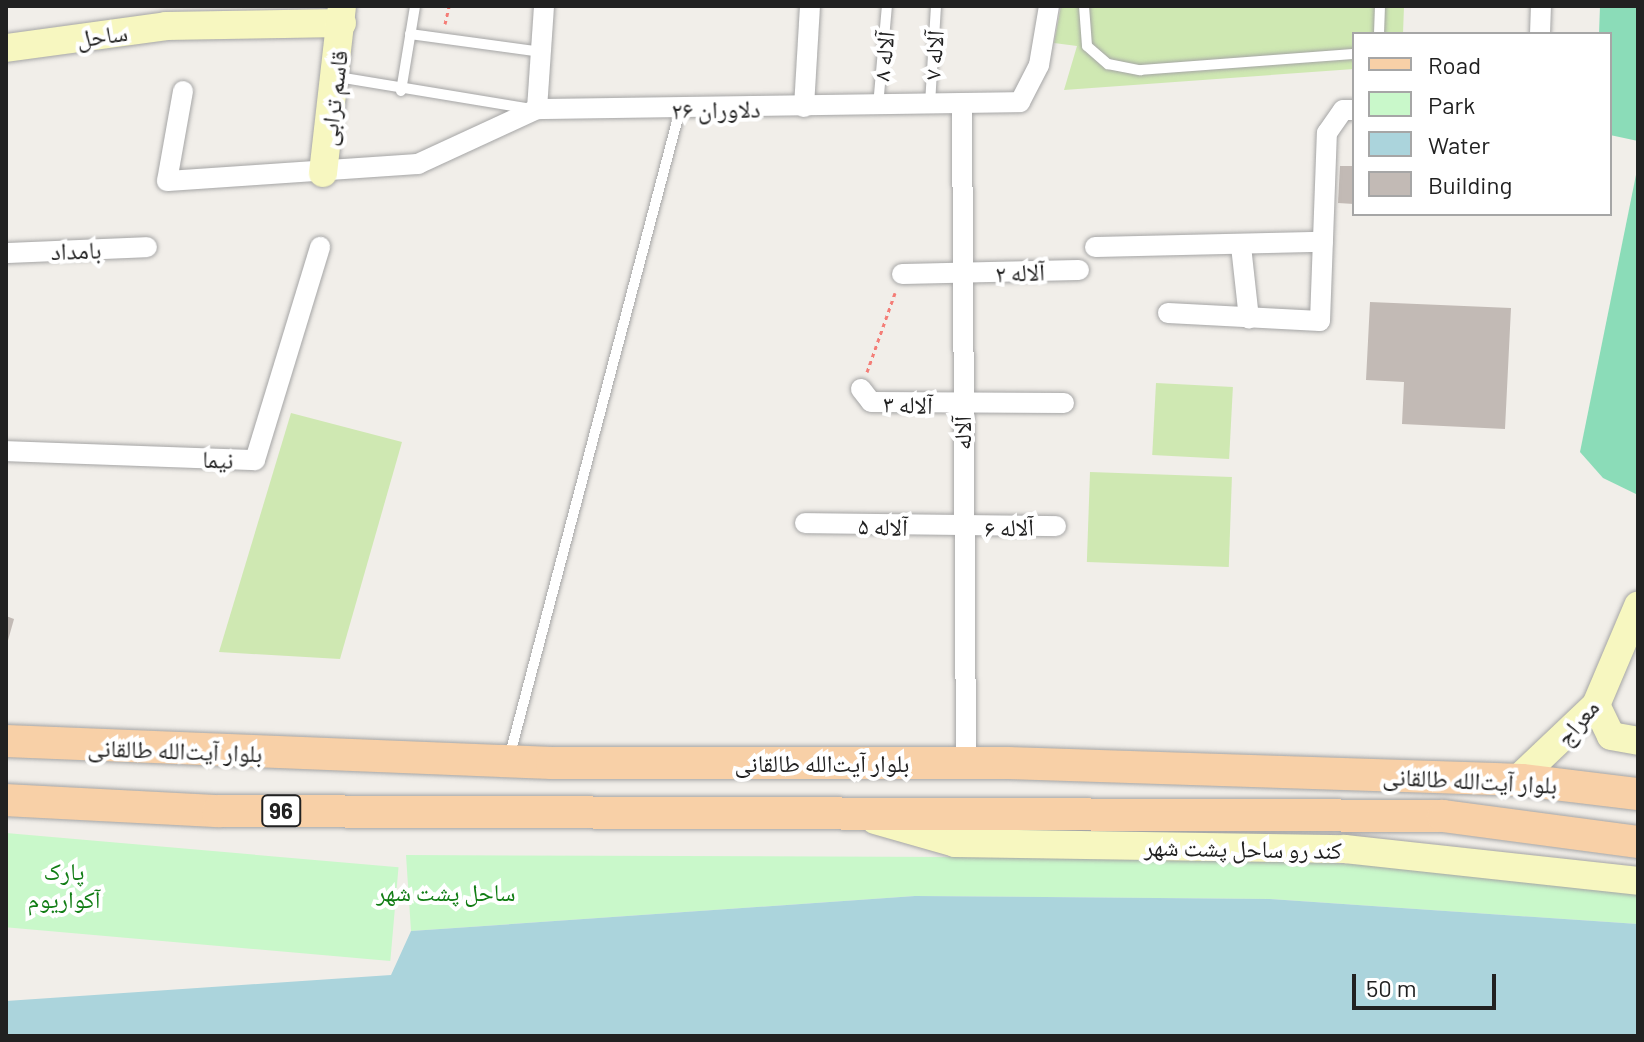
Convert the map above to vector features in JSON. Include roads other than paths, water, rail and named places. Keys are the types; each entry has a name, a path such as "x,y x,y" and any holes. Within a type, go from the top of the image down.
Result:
{"main road":[{"name":"بلوار آیت‌الله طالقانی","path":"6,741 552,763 966,763 1517,780 1638,794"},
{"path":"552,763 572,782 556,812"},
{"path":"669,763 647,772 641,793 647,805 669,812"},
{"name":"بلوار آیت‌الله طالقانی","path":"6,800 218,811 1443,816 1638,842"}],"street":[{"path":"537,109 544,6"},
{"path":"804,107 810,6"},
{"name":"دلاوران ۲۶","path":"183,91 167,181 323,173 418,164 537,109 680,110 1020,102 1039,65 1049,6"},
{"path":"1540,32 1541,6"},
{"name":"ساحل","path":"6,48 167,16 342,14"},
{"name":"قاسم ترابی","path":"323,173 337,77 342,14"},
{"name":"آلاله","path":"962,104 962,529 966,763"},
{"path":"1168,313 1320,321 1327,133 1343,110 1352,110"},
{"path":"1095,247 1323,242"},
{"path":"1241,246 1249,319"},
{"name":"بامداد","path":"6,253 147,247"},
{"name":"نیما","path":"6,451 255,460 320,247"},
{"name":"آلاله ۲","path":"902,274 1079,270"},
{"name":"آلاله ۳","path":"861,389 871,402 962,406 1064,403"},
{"name":"آلاله ۵","path":"805,523 962,529"},
{"name":"آلاله ۶","path":"962,529 1056,526"},
{"name":"معراج","path":"1517,780 1596,705 1638,606"},
{"path":"1596,705 1611,736 1638,741"},
{"name":"کند رو ساحل پشت شهر","path":"851,813 955,843 1345,849 1638,881"}],"lane":[{"path":"401,91 415,6"},
{"name":"آلاله ۸","path":"878,106 887,6"},
{"name":"آلاله ۷","path":"930,104 936,6"},
{"path":"1084,6 1087,46 1108,64 1140,70 1352,54"},
{"path":"1379,32 1380,6"},
{"path":"410,34 542,52"},
{"path":"337,77 401,91 537,109"},
{"path":"508,761 680,110"}],"water":[{"path":"915,896 1270,899 1638,924 1638,1036 6,1036 6,1001 391,975 411,931"}],"park label":[{"name":"پارک آکواریوم","path":"64,885"},
{"name":"ساحل پشت شهر","path":"446,892"}]}
